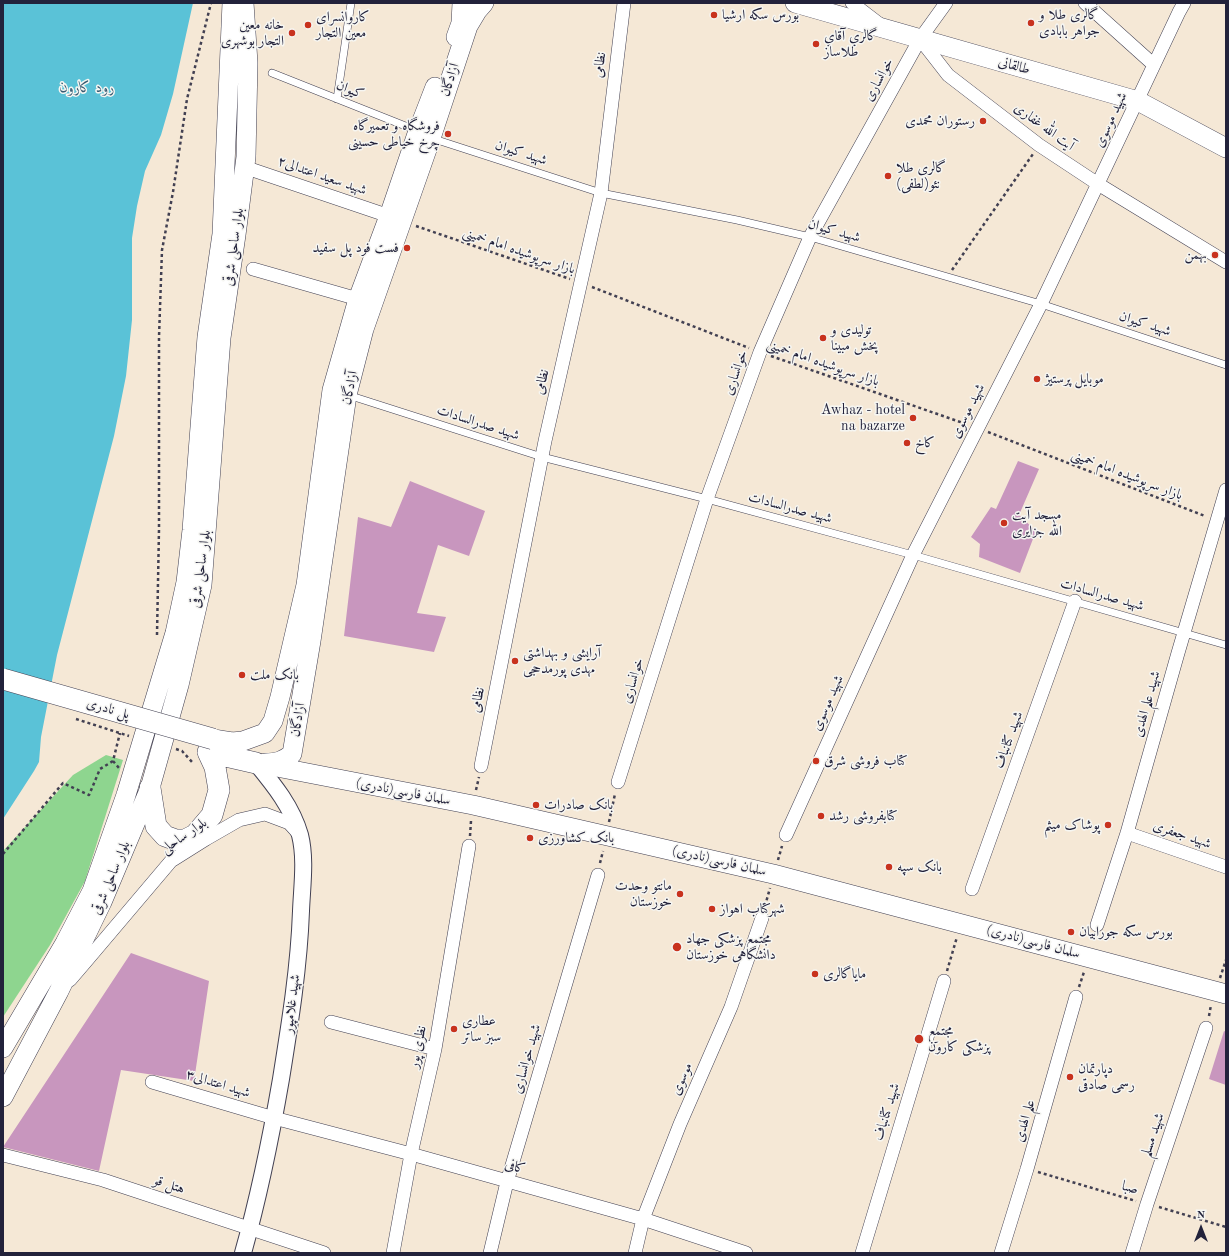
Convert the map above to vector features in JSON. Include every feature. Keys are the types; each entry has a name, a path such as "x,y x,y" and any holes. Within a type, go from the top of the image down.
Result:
{"main road":[{"name":"بلوار ساحلی شرقی","path":"3,1048 65,943 92,891 126,795 175,634 185,590 192,530 207,336 222,234 232,3"},
{"name":"بلوار ساحلی شرقی","path":"3,1097 59,991 102,902 150,788 179,685 202,585 221,338 244,167 248,63 244,3"},
{"name":"آزادگان","path":"256,763 276,763 285,760 292,754 311,641 348,395 364,329 396,218 461,23 462,3"},
{"name":"آزادگان","path":"425,134 468,26 484,3"},
{"name":"طالقانی","path":"795,3 1138,101 1226,148"},
{"name":"آزادگان","path":"206,753 232,742 243,741 265,732 273,721 306,585 332,390 358,299 396,218"},
{"name":"پل نادری","path":"3,678 206,753"},
{"name":"پل نادری","path":"3,689 206,753"},
{"path":"150,788 156,826 165,836 176,840 185,840 195,835 212,815 218,790 215,767 206,753"},
{"name":"سلمان فارسی(نادری)","path":"206,753 473,805 773,874 1226,994"}],"street":[{"name":"نظامی","path":"482,766 542,457 601,193 624,3"},
{"path":"852,3 884,28"},
{"name":"خوانساری","path":"618,782 707,499 760,352 810,237 920,39 946,3"},
{"path":"1085,3 1154,65"},
{"name":"شهید موسوی","path":"786,835 913,555 1041,304 1184,3"},
{"name":"آیت الله غفاری","path":"920,39 948,75 1039,145 1098,184 1226,262"},
{"name":"شهید سعید اعتدالی۲","path":"244,167 396,218"},
{"path":"254,269 358,299"},
{"name":"شهید علم الهدی","path":"1097,925 1127,833 1226,490"},
{"name":"شهید کتانباف","path":"972,889 1075,601"},
{"name":"شهید غلامپور","path":"243,1253 250,1228 274,1118 290,1028 300,940 303,863 300,835 287,805 279,792 256,763"},
{"name":"بلوار ساحلی","path":"59,991 171,861 239,820 265,814 289,823 300,835"},
{"name":"شهید جعفری","path":"1127,833 1226,867"},
{"name":"نظری پور","path":"393,1253 412,1154 435,1049 469,846"},
{"name":"شهید خوانساری","path":"490,1253 507,1182 598,875"},
{"name":"موسوی","path":"635,1253 643,1219 680,1124 731,1007 762,918"},
{"name":"شهید کتانباف","path":"862,1253 944,981"},
{"name":"علم الهدی","path":"1001,1253 1028,1169 1076,997"},
{"path":"331,1022 435,1049"},
{"name":"شهید مسلم","path":"1132,1253 1206,1028"},
{"name":"شهید اعتدالی۳","path":"152,1082 274,1118"},
{"name":"کافی","path":"274,1118 412,1154 507,1182 643,1219 746,1253"},
{"name":"هتل قو","path":"3,1155 103,1180 324,1253"}],"lane":[{"path":"337,99 351,3"},
{"name":"کیوان","path":"272,73 425,134"},
{"name":"شهید کیوان","path":"425,134 601,193 737,220 810,237 1041,304 1226,365"},
{"name":"شهید صدرالسادات","path":"348,395 542,457 707,499 913,555 1226,645"}],"path":[{"path":"157,640 160,529 160,337 162,250 173,192 186,100 211,3"},
{"path":"947,277 1039,145"},
{"name":"بازار سرپوشیده امام خمینی","path":"396,218 581,283 760,352 978,428 1217,520"},
{"path":"72,717 134,737"},
{"path":"3,854 63,783 89,795 100,769 113,761 120,733"},
{"path":"175,749 182,751 193,761 206,753"},
{"name":"صبا","path":"1028,1169 1226,1227"}],"green space":[{"path":"106,755 123,760 85,881 50,945 3,1017 3,851 73,775"}],"water":[{"name":"رود کارون","path":"3,3 193,3 173,94 161,135 145,171 137,206 132,238 132,320 126,376 114,436 57,655 41,737 39,762 3,819"}],"building":[{"name":"مسجد آیت الله جزایری","path":"1018,461 1039,469 1019,515 1036,531 1020,573 979,557 980,544 971,537 991,507 996,509"},
{"path":"410,481 485,511 469,556 438,545 417,613 446,617 434,652 344,636 358,517 391,527"},
{"path":"131,953 209,981 194,1081 121,1070 99,1171 3,1147"},
{"path":"1224,1031 1226,1032 1226,1085 1209,1079"}],"place":[{"name":"بورس سکه ارشیا","path":"714,15"},
{"name":"گالری طلا و جواهر بابادی","path":"1031,23"},
{"name":"کاروانسرای معین التجار","path":"308,25"},
{"name":"خانه معین التجار بوشهری","path":"292,33"},
{"name":"گالري آقاي طلاساز","path":"816,44"},
{"name":"رستوران محمدی","path":"983,121"},
{"name":"فروشگاه و تعمیرگاه چرخ خیاطی حسینی","path":"448,134"},
{"name":"گالری طلا نئو(لطفی)","path":"888,176"},
{"name":"فست فود پل سفید","path":"407,248"},
{"name":"بهمن","path":"1215,255"},
{"name":"تولیدی و پخش مبینا","path":"823,338"},
{"name":"موبایل پرستیژ","path":"1037,379"},
{"name":"Awhaz - hotel na bazarze","path":"913,418"},
{"name":"کاخ","path":"907,443"},
{"name":"مسجد آیت الله جزایری","path":"1004,523"},
{"name":"آرایشی و بهداشتی مهدی پورمدحجی","path":"515,661"},
{"name":"بانک ملت","path":"242,675"},
{"name":"کتاب فروشی شرق","path":"816,761"},
{"name":"بانک صادرات","path":"536,805"},
{"name":"کتابفروشی رشد","path":"821,816"},
{"name":"پوشاک میثم","path":"1108,825"},
{"name":"بانک کشاورزی","path":"530,838"},
{"name":"بانک سپه","path":"889,867"},
{"name":"مانتو وحدت خوزستان","path":"680,894"},
{"name":"شهرکتاب اهواز","path":"712,909"},
{"name":"بورس سکه جورابیان","path":"1071,932"},
{"name":"مجتمع پزشکی جهاد دانشگاهی خوزستان","path":"677,947"},
{"name":"مایاگالری","path":"815,974"},
{"name":"عطاری سبز ساتر","path":"454,1029"},
{"name":"مجتمع پزشکی کارون","path":"919,1039"},
{"name":"دپارتمان رسمی صادقی","path":"1070,1077"}]}
